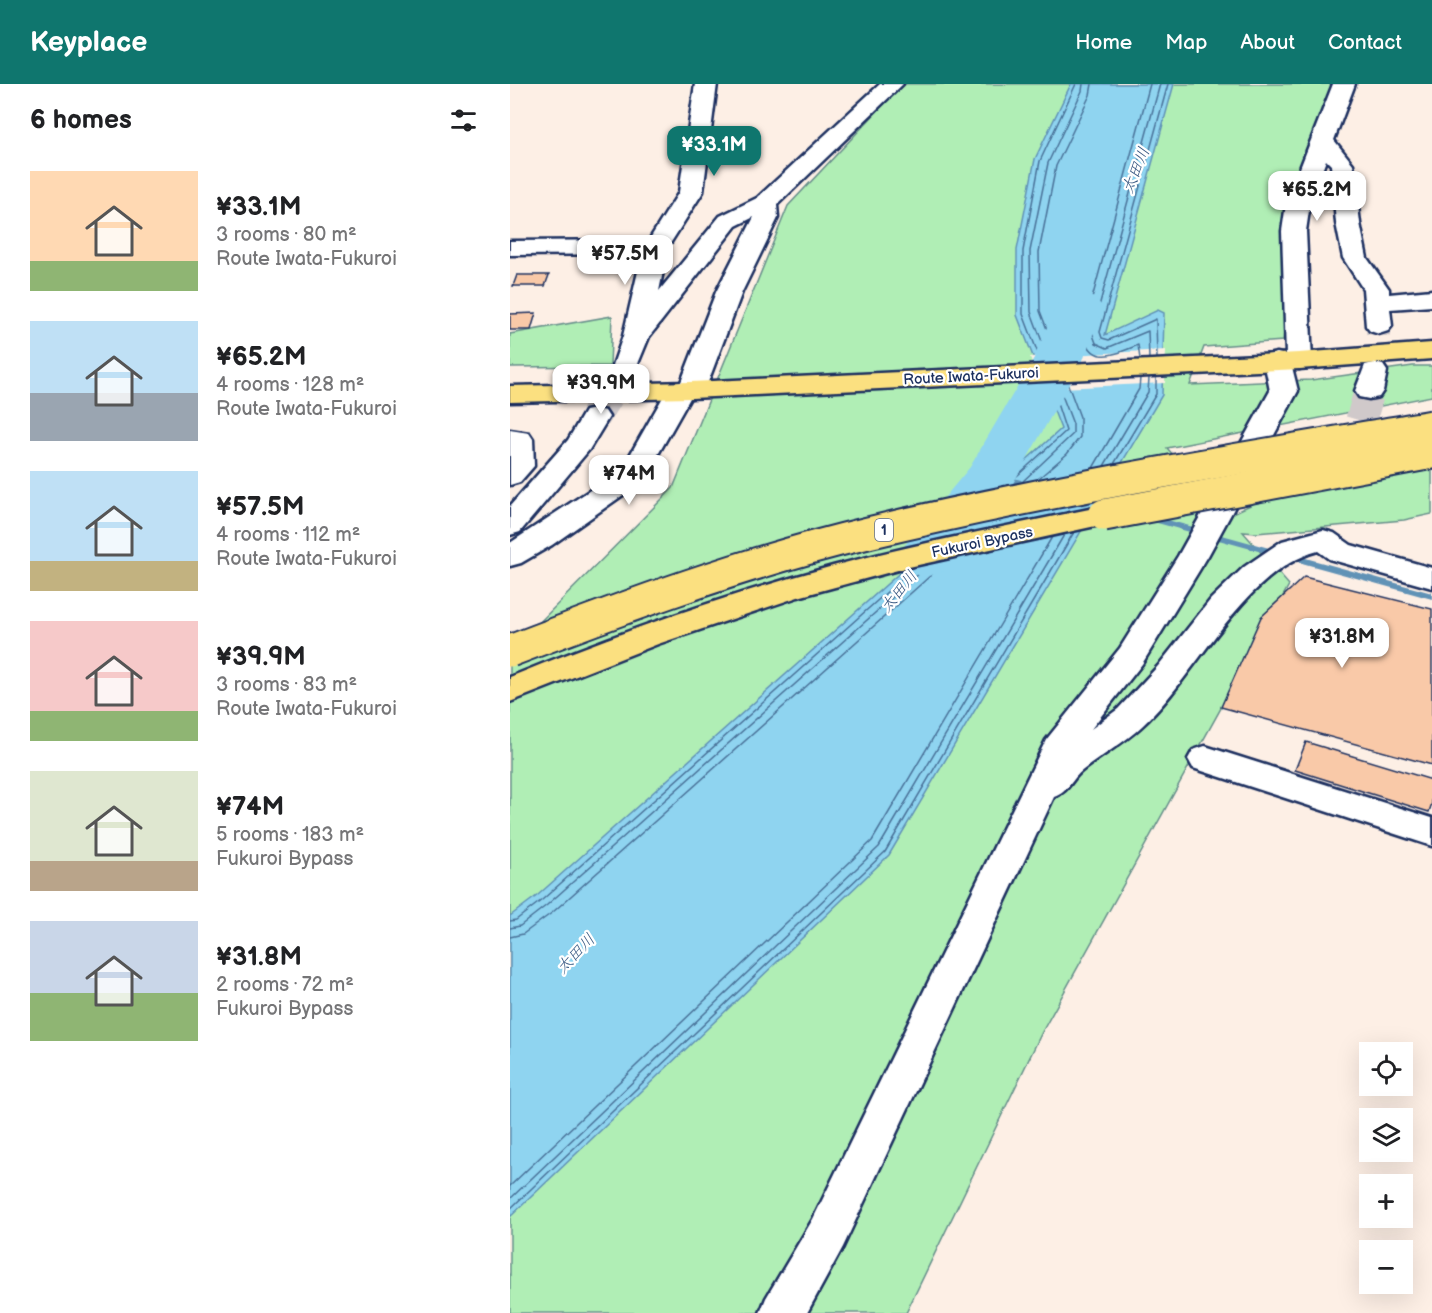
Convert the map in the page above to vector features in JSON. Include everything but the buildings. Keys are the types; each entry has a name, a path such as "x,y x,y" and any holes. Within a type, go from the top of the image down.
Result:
{"main road":[{"name":"Route Iwata-Fukuroi","path":"510,394 696,390 1277,362 1432,351"},
{"name":"1","path":"1271,453 1432,414"},
{"name":"1","path":"510,651 730,571 867,533 1092,484 1432,426"},
{"name":"Fukuroi Bypass","path":"510,690 594,654 741,604 880,564 1104,515 1432,453"}],"street":[{"path":"626,365 636,336 656,247 691,192 706,84"},
{"path":"636,336 728,221 765,203 892,84"},
{"path":"782,1313 828,1233 1063,740 1131,656 1193,556 1284,391 1277,362 1298,204 1344,84"},
{"path":"1322,140 1342,164 1348,223 1355,258 1376,289 1378,314 1432,298"},
{"path":"510,556 541,538 633,476 696,390 729,292 766,218 765,203"},
{"path":"510,248 656,247"},
{"path":"510,525 579,444 595,417"},
{"path":"510,439 519,439 520,466 510,476"},
{"path":"1026,818 1068,763 1130,718 1170,674 1222,607 1255,574 1293,548 1323,540 1340,552 1432,578"},
{"path":"1205,759 1432,832"}],"green space":[{"path":"903,84 1344,84 1298,204 1283,341 1204,347 1190,385 1311,380 1413,366 1432,366 1432,396 1167,448 1228,516 1251,505 1301,488 1432,460 1432,514 1404,520 1256,533 1243,532 1289,585 1042,1032 906,1313 510,1313 510,652 673,488 788,206"},
{"path":"612,316 610,366 510,367 510,334"}],"water":[{"path":"1071,84 1174,84 1105,335 1158,310 1164,313 1162,395 889,855 510,1217 510,916 538,895 1061,429 1017,315 1017,250 1035,159"}],"pier":[{"path":"1166,350 1165,383 1042,389 1030,357"}],"waterway":[{"name":"太田川","path":"925,558 992,475 1059,358 1079,308"},
{"path":"992,475 1018,482"},
{"path":"1146,517 1432,596"}],"tunnel":[{"path":"1374,371 1379,326"},
{"path":"607,397 626,365"},
{"path":"1367,397 1369,391"},
{"path":"595,417 608,396"},
{"path":"1348,466 1368,396"}]}
